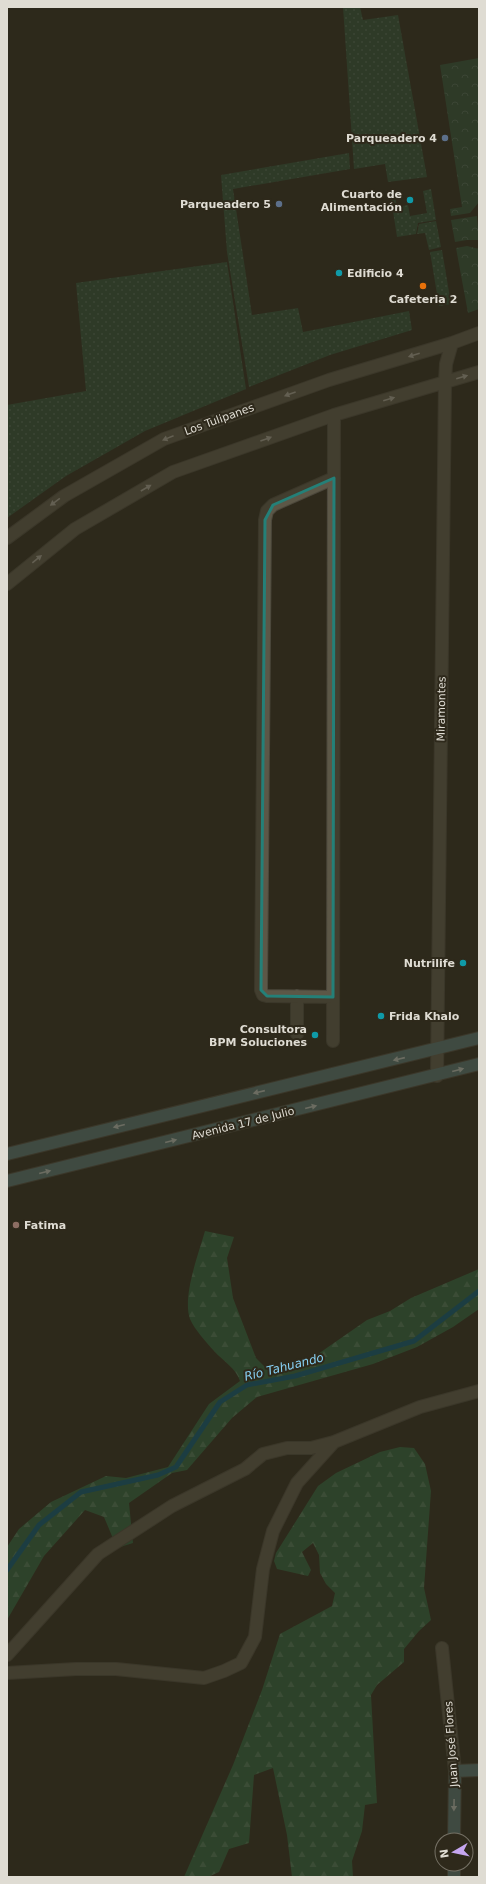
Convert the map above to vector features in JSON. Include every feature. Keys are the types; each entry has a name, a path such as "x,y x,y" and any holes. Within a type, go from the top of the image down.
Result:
{"main road":[{"path":"7,1154 436,1050 479,1038"},
{"name":"Avenida 17 de Julio","path":"7,1181 437,1076 479,1064"},
{"path":"455,1771 479,1770"},
{"name":"Juan José Flores","path":"454,1832 455,1771"}],"street":[{"name":"Los Tulipanes","path":"7,538 64,496 164,439 329,380 452,343 479,333"},
{"name":"Miramontes","path":"437,1076 436,1050 445,382 446,364 452,343"},
{"path":"7,584 75,529 173,472 334,415 479,372"},
{"path":"333,1041 334,415"},
{"path":"333,997 267,996 263,995 261,990 265,520 267,511 273,505 334,478"},
{"path":"296,996 297,1034"},
{"path":"7,1655 98,1554 172,1506 245,1469 263,1454 287,1448 311,1448 334,1442 420,1407 479,1391"},
{"path":"7,1673 76,1669 116,1669 204,1678 241,1663 255,1637 263,1569 273,1531 297,1483 334,1442"},
{"name":"Juan José Flores","path":"442,1648 455,1771"}],"highlighted area":[{"path":"334,478 333,997 267,996 261,990 265,520 273,505"}],"green space":[{"path":"343,7 360,7 363,20 398,15 427,177 388,182 385,164 354,169"},
{"path":"479,58 479,202 470,213 451,216 450,209 462,207 440,65"},
{"path":"349,153 350,169 233,189 252,315 298,308 303,332 409,311 412,330 330,355 249,387 227,252 221,175"},
{"path":"431,189 436,220 418,223 416,234 397,237 391,198 395,197 397,207 408,205 410,216 427,213 423,191"},
{"path":"477,216 479,240 455,242 451,220"},
{"path":"436,221 441,247 429,250 425,233 417,234 419,224"},
{"path":"467,246 479,249 479,309 468,313 456,248"},
{"path":"442,250 451,304 439,306 430,252"},
{"path":"227,262 246,389 145,431 66,476 7,518 7,405 86,391 76,283"},
{"path":"205,1231 234,1237 227,1258 233,1298 256,1358 268,1370 295,1370 367,1320 390,1311 411,1298 479,1269 479,1309 453,1327 417,1347 373,1364 257,1397 232,1418 187,1470 172,1473 129,1503 133,1543 117,1548 104,1517 85,1510 44,1556 7,1620 7,1547 19,1529 51,1502 106,1476 126,1478 168,1467 209,1404 240,1381 236,1372 214,1351 201,1336 190,1319 188,1299 192,1275"},
{"path":"400,1447 414,1448 425,1464 431,1491 424,1588 431,1620 419,1631 404,1649 404,1662 377,1685 371,1695 377,1803 365,1805 362,1831 352,1861 353,1877 292,1877 287,1835 273,1768 254,1775 249,1843 229,1849 219,1872 208,1877 184,1877 233,1765 262,1690 280,1634 332,1606 335,1593 326,1584 320,1573 319,1555 313,1543 302,1552 311,1570 308,1576 277,1569 274,1561 276,1553 318,1486 336,1473 380,1452"}],"waterway":[{"name":"Río Tahuando","path":"7,1570 39,1525 81,1492 158,1475 176,1467 220,1402 247,1385 295,1376 414,1341 479,1291"}],"place":[{"name":"Parqueadero 4","path":"445,138"},
{"name":"Cuarto de Alimentación","path":"410,200"},
{"name":"Parqueadero 5","path":"279,204"},
{"name":"Edificio 4","path":"339,273"},
{"name":"Cafeteria 2","path":"423,286"},
{"name":"Nutrilife","path":"463,963"},
{"name":"Frida Khalo","path":"381,1016"},
{"name":"Consultora BPM Soluciones","path":"315,1035"},
{"name":"Fatima","path":"16,1225"}]}
